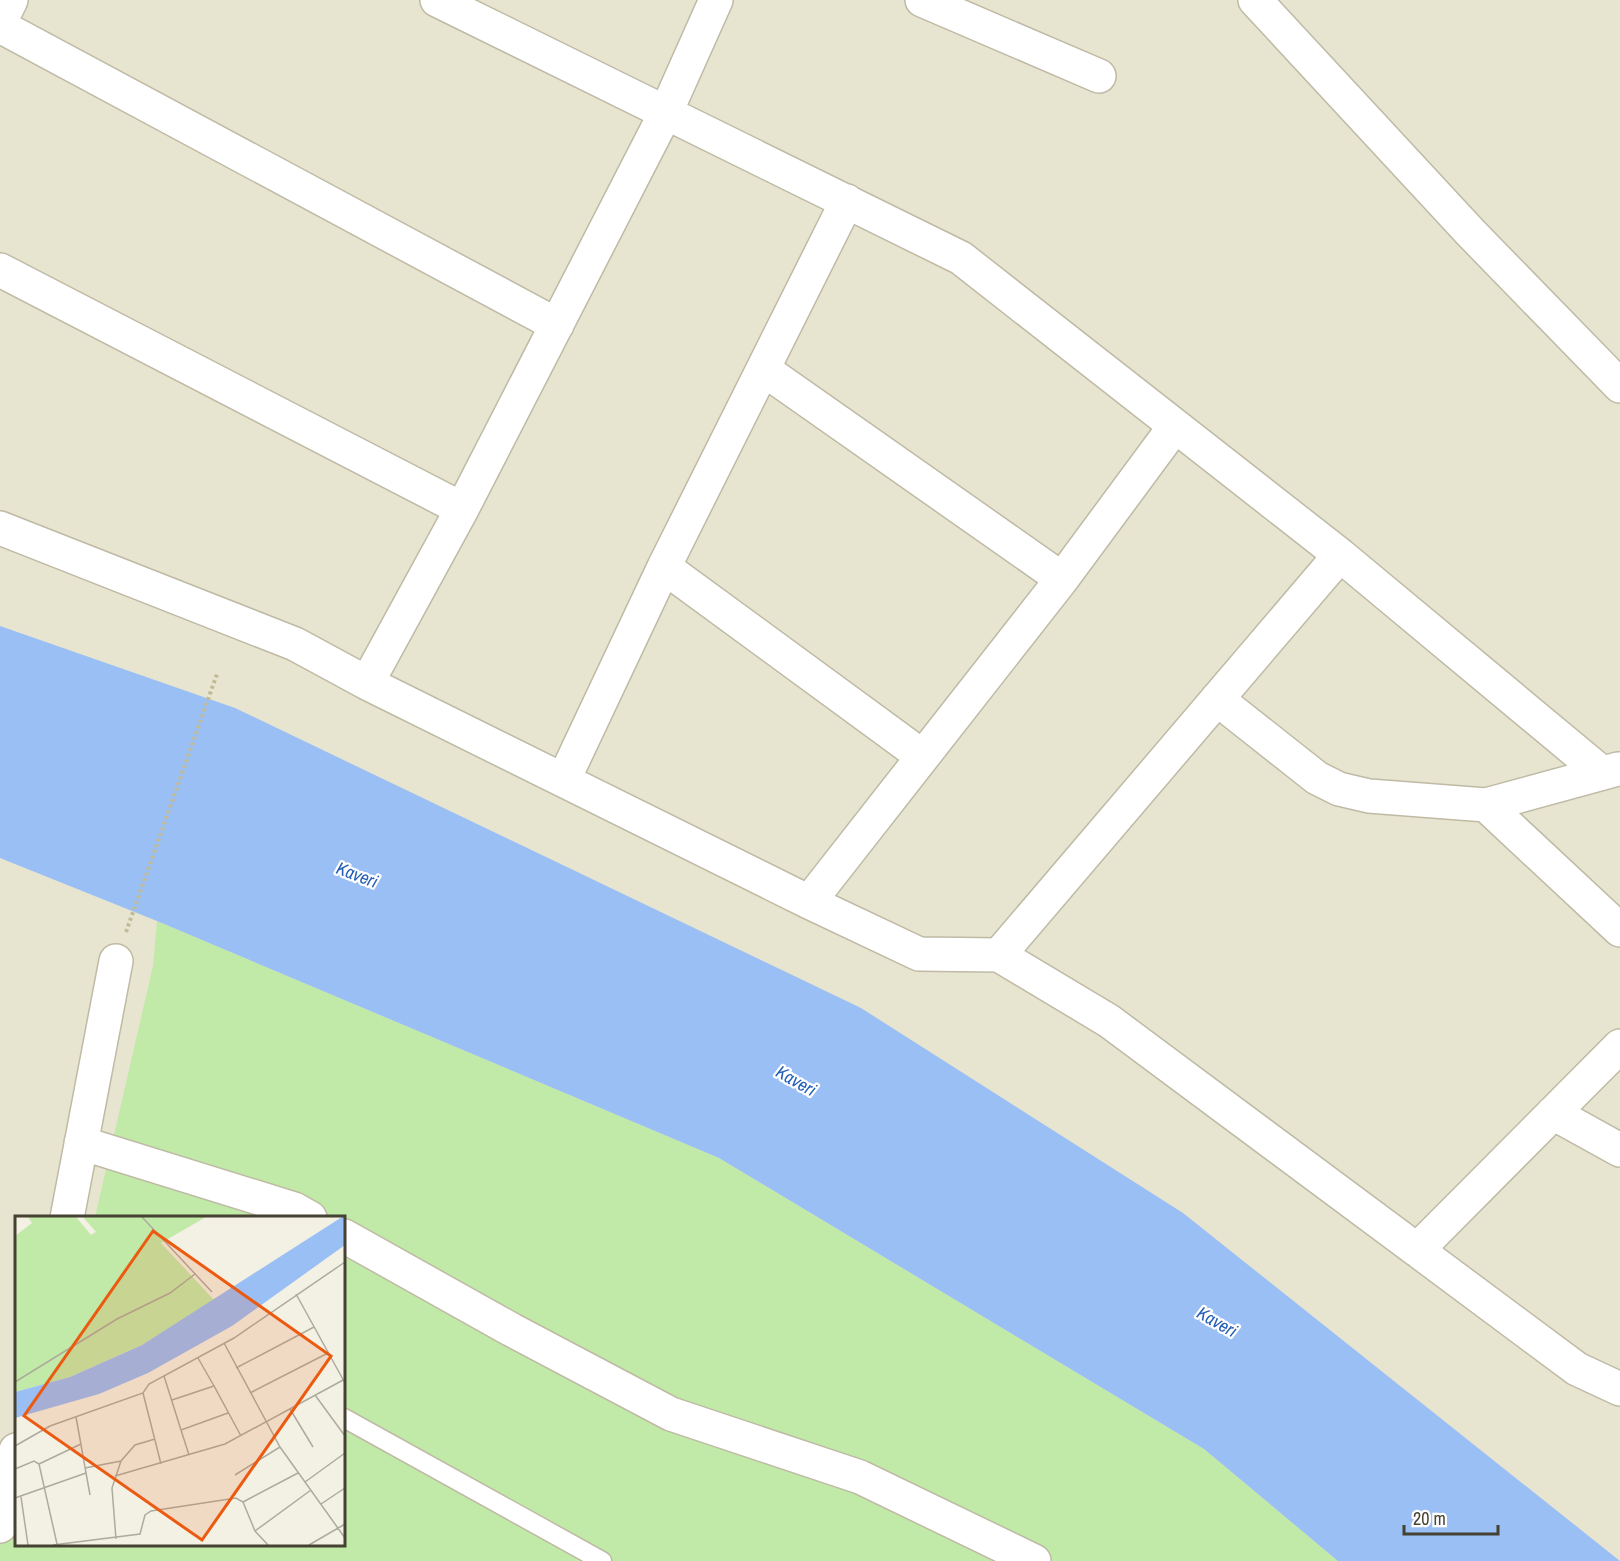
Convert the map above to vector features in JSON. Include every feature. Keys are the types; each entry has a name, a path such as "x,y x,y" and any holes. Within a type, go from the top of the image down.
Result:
{"street":[{"path":"11,0 0,24 557,325"},
{"path":"437,0 487,10 666,112 961,258 1611,771"},
{"path":"367,683 462,509 666,112 716,0"},
{"path":"922,0 1099,76"},
{"path":"1255,0 1479,241 1620,386"},
{"path":"564,779 664,567 847,201"},
{"path":"0,270 462,509"},
{"path":"763,369 1062,579"},
{"path":"809,902 1062,579 1174,426"},
{"path":"0,528 295,644 367,683 919,954 999,955 1109,1021 1577,1369 1620,1389"},
{"path":"999,955 1340,555"},
{"path":"664,567 922,756"},
{"path":"1217,699 1317,778 1339,789 1369,796 1486,805 1611,771"},
{"path":"1486,805 1620,930"},
{"path":"67,1216 116,961"},
{"path":"1417,1250 1620,1046"},
{"path":"1553,1113 1620,1150"},
{"path":"81,1143 294,1209 306,1216"},
{"path":"345,1237 512,1330 671,1414 860,1477 1034,1561"},
{"path":"0,1526 15,1455"}],"lane":[{"path":"345,1419 602,1561"}],"path":[{"path":"116,961 217,674"}],"shaded area":[{"path":"0,0 1620,0 1620,1561 0,1561"}],"green space":[{"path":"157,921 719,1158 1204,1449 1338,1561 0,1561 0,1452 15,1460 15,1546 345,1546 345,1216 95,1216 153,966"}],"water":[{"name":"Kaveri","path":"0,626 235,708 861,1008 1183,1213 1620,1561 1338,1561 1204,1449 719,1158 157,921 0,858"}]}
